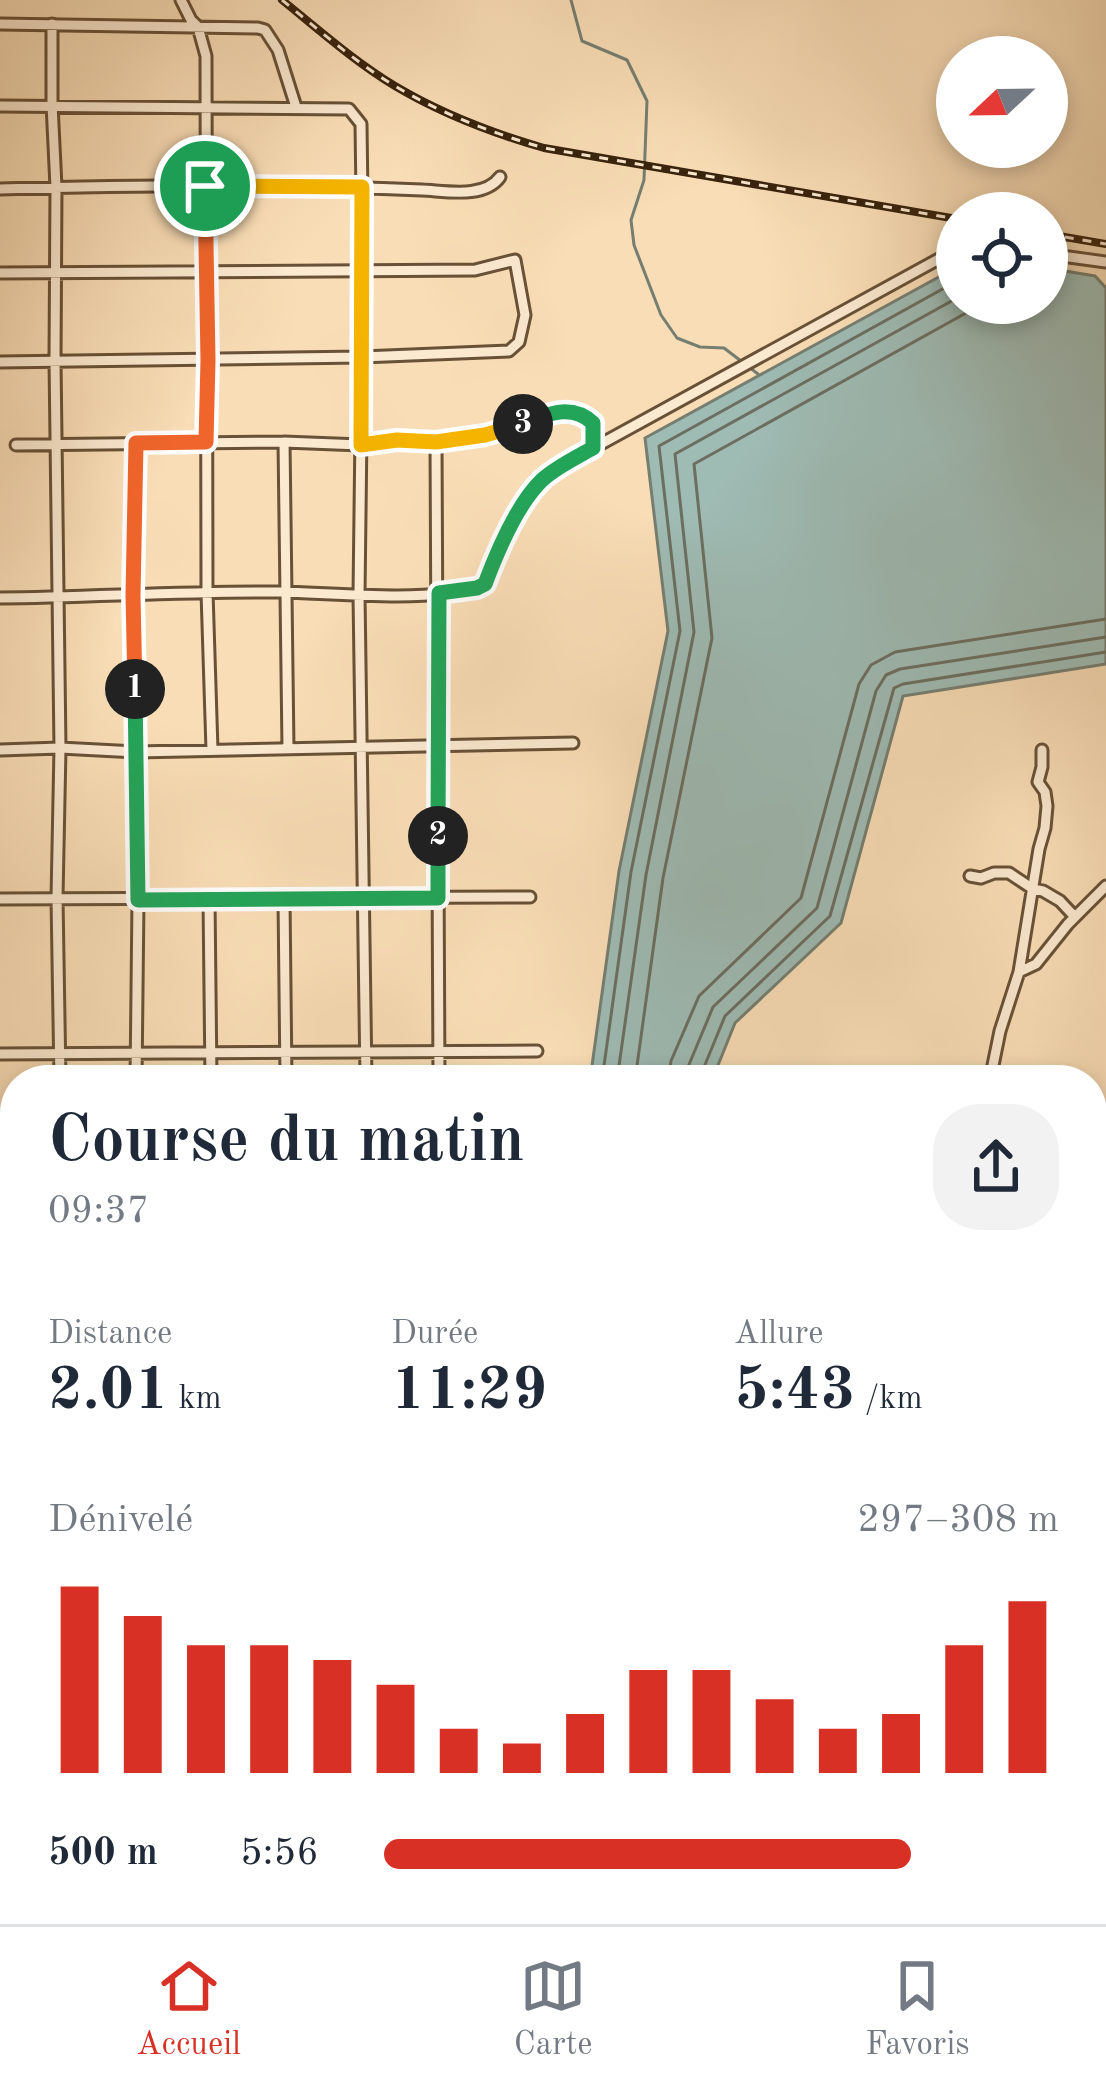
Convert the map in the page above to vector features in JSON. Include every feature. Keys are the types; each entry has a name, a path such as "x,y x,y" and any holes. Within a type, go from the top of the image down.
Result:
{"street":[{"path":"182,0 198,27 206,56 207,592 212,750"},
{"path":"0,24 265,30 278,50 296,107"},
{"path":"52,24 59,1065"},
{"path":"0,106 349,109 361,124 359,595 365,1065"},
{"path":"0,189 362,187 470,192 495,184 500,177"},
{"path":"1068,257 1106,262"},
{"path":"0,273 482,269 515,260 525,315 519,342 509,351 0,362"},
{"path":"0,598 207,592 359,595 477,588 485,584 526,500 544,478 936,260"},
{"path":"16,446 436,442 485,435 560,410 590,418 593,448"},
{"path":"284,442 288,748"},
{"path":"436,442 438,1065"},
{"path":"136,443 136,1065"},
{"path":"0,750 136,752 573,743"},
{"path":"993,1065 1019,972 1046,828 1045,792 1038,782 1042,750"},
{"path":"970,876 1009,873 1075,916"},
{"path":"1019,972 1036,964 1106,886"},
{"path":"0,899 530,897"},
{"path":"209,899 211,1065"},
{"path":"284,899 286,1065"},
{"path":"0,1054 537,1051"}],"water":[{"path":"1068,272 1095,276 1106,288 1106,664 903,696 841,923 735,1023 718,1065 592,1065 619,871 668,631 645,438 936,279 936,324 1068,324"}],"waterway":[{"path":"571,0 582,41 627,60 647,101 644,180 631,220 634,245 661,315 677,338 700,347 724,348 758,374"}],"railway":[{"path":"282,0 395,86 449,114 525,142 936,215"},
{"path":"1068,238 1106,244"}],"route":[{"path":"205,186 362,187 361,445 485,435 560,410 584,415 593,423 593,448 544,478 526,500 485,584 439,593 438,898 138,900 133,595 136,443 206,442 205,186"}]}
